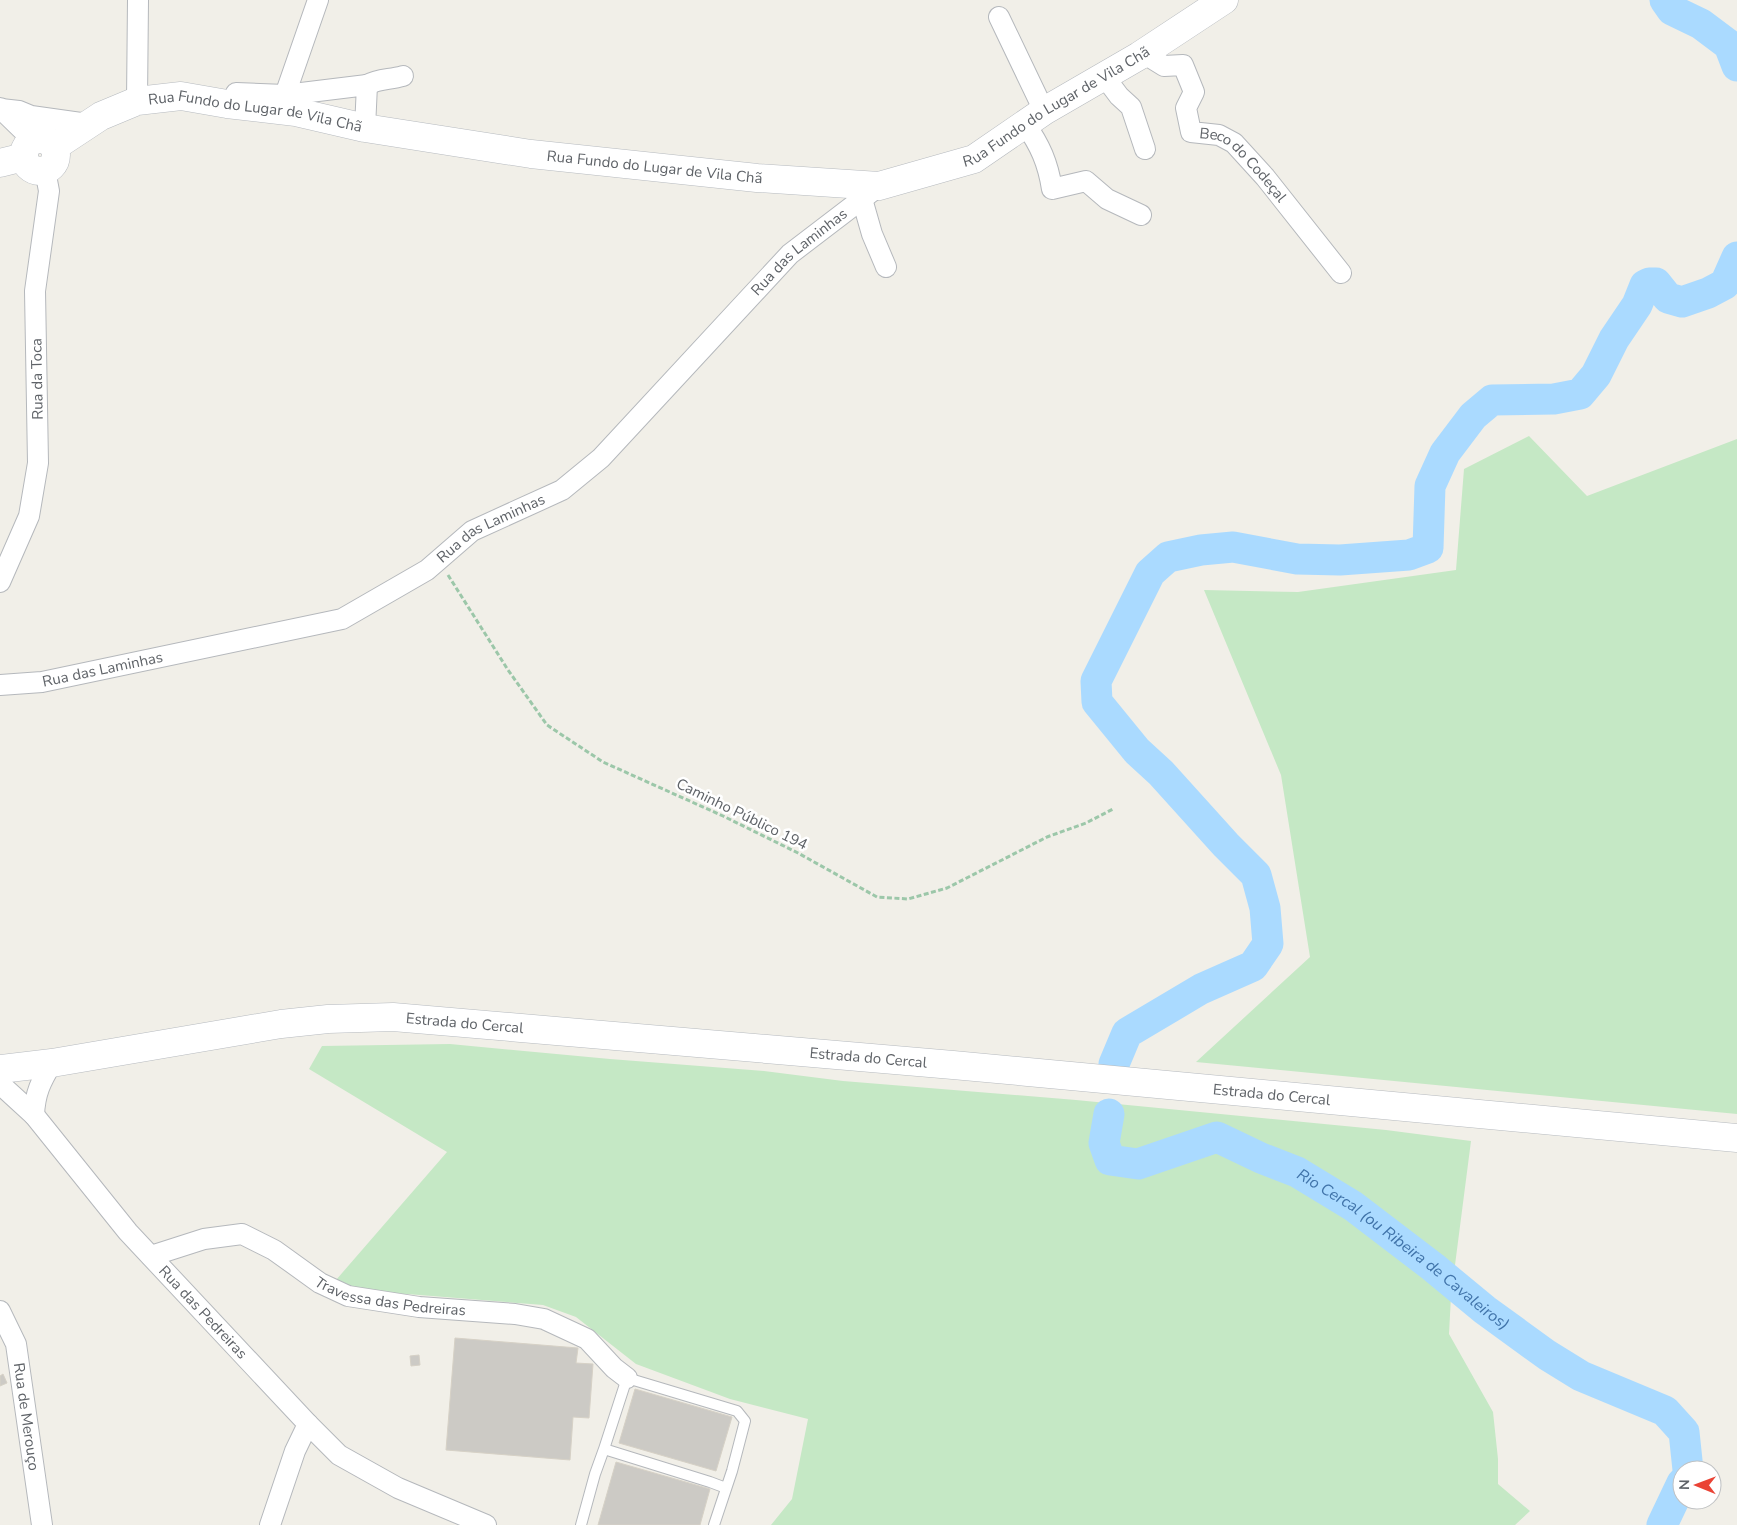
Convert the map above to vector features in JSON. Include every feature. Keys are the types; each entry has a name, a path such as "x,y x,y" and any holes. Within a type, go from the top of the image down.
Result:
{"street":[{"path":"138,0 138,101"},
{"path":"285,95 318,0"},
{"name":"Rua Fundo do Lugar de Vila Chã","path":"31,155 101,116 138,101 181,96 227,104 296,112 366,128 531,154 871,192 974,158 1034,117 1143,53 1224,0"},
{"path":"999,17 1034,117 1036,140 1049,167 1052,189 1086,181 1107,199 1141,215"},
{"name":"Beco do Codeçal","path":"1143,53 1164,66 1183,65 1194,92 1186,108 1191,132 1220,135 1234,143 1265,178 1341,273"},
{"path":"205,99 226,93 285,95 367,85 377,79 389,80 403,76"},
{"path":"1104,76 1131,108 1145,149"},
{"path":"366,128 367,85"},
{"path":"0,108 19,110 31,116 88,124"},
{"path":"0,108 31,155"},
{"name":"Rua da Toca","path":"0,582 29,516 38,464 36,291 49,191 31,155"},
{"path":"871,192 872,234 886,267"},
{"name":"Rua das Laminhas","path":"0,686 42,682 342,619 426,570 472,531 562,490 601,458 790,254 871,192"},
{"name":"Estrada do Cercal","path":"0,1069 281,1024 328,1019 393,1017 953,1065 1737,1138"},
{"path":"34,1115 35,1097 42,1079 52,1062"},
{"name":"Rua das Pedreiras","path":"0,1084 34,1115 128,1232 338,1455 398,1488 486,1525"},
{"name":"Travessa das Pedreiras","path":"151,1256 204,1239 242,1234 274,1250 320,1283 348,1296 420,1307 516,1314 544,1319 587,1338 614,1368 627,1378"},
{"name":"Rua de Merouço","path":"0,1311 16,1344 42,1525"},
{"path":"270,1525 295,1451 308,1424"}],"lane":[{"path":"581,1525 595,1474 627,1378 737,1411 745,1421 714,1525"},
{"path":"604,1450 726,1488"}],"path":[{"name":"Caminho Público 194","path":"438,560 508,670 547,725 603,762 740,824 798,853 877,897 908,899 947,888 1047,837 1086,823 1113,809"}],"green space":[{"path":"1529,436 1587,496 1737,439 1737,1114 1196,1062 1310,957 1281,775 1204,590 1298,592 1456,570 1464,469"},
{"path":"450,1044 764,1071 843,1081 1076,1100 1386,1130 1471,1141 1451,1296 1449,1334 1493,1412 1498,1459 1498,1484 1530,1511 1515,1525 771,1525 792,1499 808,1419 730,1399 636,1364 576,1317 543,1305 407,1294 359,1293 336,1280 447,1152 309,1069 322,1046"}],"building":[{"path":"455,1338 578,1348 576,1363 593,1364 589,1418 573,1417 570,1460 446,1450"},
{"path":"419,1355 420,1365 411,1366 410,1356"},
{"path":"3,1374 7,1383 0,1386 0,1376"},
{"path":"635,1389 732,1417 716,1471 619,1443"},
{"path":"616,1462 710,1489 700,1525 598,1525"}],"waterway":[{"name":"Rio Cercal (ou Ribeira de Cavaleiros)","path":"1665,0 1672,10 1701,24 1729,45 1737,66"},
{"name":"Rio Cercal (ou Ribeira de Cavaleiros)","path":"1114,1064 1127,1033 1201,989 1253,966 1268,944 1265,908 1256,875 1226,845 1161,773 1137,751 1097,702 1096,681 1150,573 1168,557 1201,550 1233,547 1297,559 1340,560 1409,555 1428,548 1430,486 1445,453 1473,416 1492,400 1554,399 1580,394 1596,375 1614,339 1637,305 1645,285 1656,283 1668,298 1682,302 1708,293 1725,284 1737,257"},
{"path":"1725,284 1737,285"},
{"name":"Rio Cercal (ou Ribeira de Cavaleiros)","path":"1109,1114 1104,1143 1110,1160 1138,1164 1217,1137 1261,1158 1297,1172 1353,1206 1433,1267 1485,1310 1547,1355 1581,1376 1665,1411 1684,1432 1687,1460"},
{"name":"Rio Cercal (ou Ribeira de Cavaleiros)","path":"1662,1525 1672,1504"}]}
